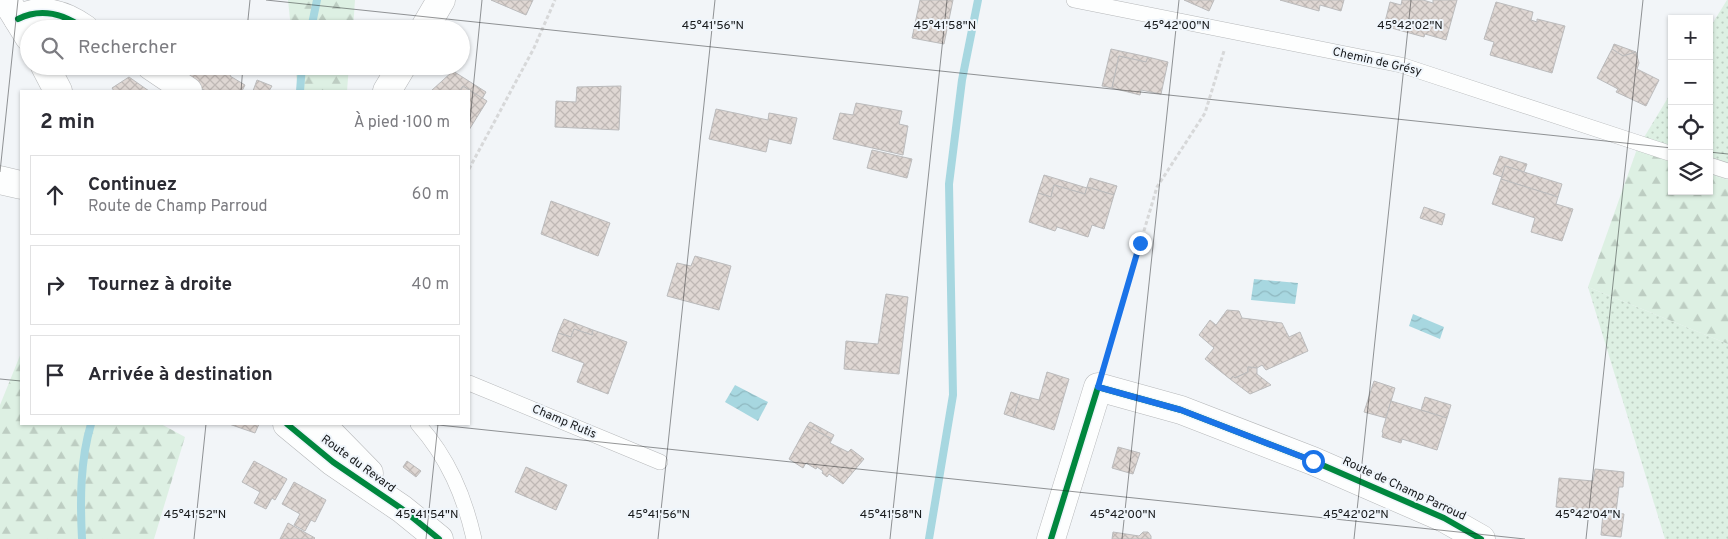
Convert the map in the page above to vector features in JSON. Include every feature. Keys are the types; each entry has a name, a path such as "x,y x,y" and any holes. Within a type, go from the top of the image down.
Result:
{"street":[{"path":"429,20 441,0"},
{"path":"18,19 30,13 50,13 73,20"},
{"path":"50,75 57,90"},
{"path":"164,75 187,90"},
{"path":"388,90 397,75"},
{"path":"0,180 7,180 20,185"},
{"path":"1051,539 1098,387"},
{"name":"Route de Champ Parroud","path":"1098,387 1181,410 1313,461 1444,518 1481,539"},
{"name":"Route du Revard","path":"288,425 333,462 402,509 439,539"},
{"name":"Route du Revard","path":"322,425 402,509"}],"lane":[{"name":"Chemin de Grésy","path":"1074,0 1401,65 1668,153"},
{"path":"1713,166 1728,171"},
{"name":"Champ Rutis","path":"470,382 660,462"},
{"path":"419,425 453,474 468,511 474,539"}],"path":[{"path":"470,167 534,48 555,0"},
{"path":"1098,387 1158,187 1204,113 1231,31"}],"green space":[{"path":"288,0 355,0 354,20 290,20"},
{"path":"1728,0 1728,180 1713,175 1713,23"},
{"path":"296,75 348,75 347,90 298,90"},
{"path":"1668,98 1668,160 1637,149"},
{"path":"1637,149 1668,160 1668,195 1713,195 1713,175 1728,180 1728,344 1588,287"},
{"path":"1588,287 1728,344 1728,539 1665,539"},
{"path":"20,355 20,425 163,425 185,437 154,539 0,539 0,405"}],"water":[{"path":"1254,279 1298,283 1295,304 1251,300"},
{"path":"1413,314 1444,327 1440,339 1409,326"},
{"path":"735,385 768,402 758,421 725,402"}],"building":[{"path":"491,0 533,0 526,15"},
{"path":"920,0 953,0 944,44 912,38"},
{"path":"1184,0 1214,0 1209,11"},
{"path":"1280,0 1344,0 1341,11 1320,5 1319,11"},
{"path":"1402,0 1423,0 1433,3 1433,0 1457,0 1446,40 1425,34 1424,37 1384,26 1390,2 1401,5"},
{"path":"1496,2 1533,12 1531,20 1537,22 1537,19 1565,26 1552,73 1490,55 1494,42 1484,39"},
{"path":"1614,44 1636,52 1623,56 1612,49"},
{"path":"1111,49 1148,57 1146,62 1119,56 1112,88 1102,86"},
{"path":"1612,49 1623,56 1636,52 1639,63 1637,69 1659,80 1646,106 1616,92 1618,89 1597,78"},
{"path":"1119,56 1146,62 1148,57 1168,62 1161,94 1141,90 1140,95 1112,88"},
{"path":"186,75 230,75 245,85 242,90 204,90 184,80"},
{"path":"449,75 459,75 486,92 482,99 463,86 461,90 432,90"},
{"path":"129,77 148,90 113,90 112,88"},
{"path":"257,80 272,86 270,90 253,90"},
{"path":"463,86 469,90 461,90"},
{"path":"621,86 619,130 555,127 556,101 576,102 577,87"},
{"path":"470,90 487,101 470,128"},
{"path":"856,103 902,111 899,124 908,126 903,155 833,139 840,113 853,115"},
{"path":"716,109 768,120 769,113 797,118 791,144 769,139 766,152 709,139"},
{"path":"872,150 912,159 907,178 867,168"},
{"path":"1500,156 1527,164 1524,172 1505,166 1502,177 1493,174"},
{"path":"1505,166 1562,184 1558,197 1501,179"},
{"path":"1044,175 1087,188 1085,194 1054,185 1051,197 1038,193"},
{"path":"1090,178 1117,186 1114,195 1087,187"},
{"path":"1501,179 1558,197 1556,204 1573,209 1562,241 1531,232 1535,218 1492,204"},
{"path":"1054,185 1085,194 1087,187 1114,195 1104,229 1092,225 1088,237 1057,227 1055,231 1029,222 1038,193 1051,197"},
{"path":"551,201 610,223 598,256 541,234"},
{"path":"1424,207 1445,214 1442,225 1420,218"},
{"path":"695,256 731,266 719,310 667,296 677,263 691,266"},
{"path":"886,294 908,297 899,374 844,369 846,341 878,344"},
{"path":"1227,310 1239,311 1242,318 1282,323 1289,337 1300,332 1308,351 1266,370 1262,365 1257,368 1248,367 1248,372 1235,378 1233,376 1230,379 1205,359 1214,348 1199,335 1210,320 1216,325"},
{"path":"564,319 593,330 592,335 574,329 571,337 558,333"},
{"path":"574,329 592,335 593,330 627,342 608,394 577,382 584,363 552,351 558,333 571,337"},
{"path":"1248,367 1257,368 1257,374 1271,385 1250,394 1230,379 1233,376 1235,378 1248,372"},
{"path":"1047,372 1069,379 1054,430 1013,417 1020,395 1039,400"},
{"path":"1374,381 1395,388 1386,418 1364,412"},
{"path":"1011,392 1020,395 1013,417 1004,414"},
{"path":"1425,397 1451,405 1447,418 1421,410"},
{"path":"1391,401 1447,418 1437,450 1402,439 1401,443 1382,437"},
{"path":"810,422 834,435 832,439 807,426"},
{"path":"232,425 259,425 255,433"},
{"path":"807,426 832,439 830,443 848,452 851,449 864,459 843,484 829,474 827,477 817,467 816,469 806,463 803,468 789,459"},
{"path":"1118,447 1140,453 1133,474 1112,468"},
{"path":"254,461 287,479 275,500 272,498 266,509 254,503 260,492 242,482"},
{"path":"407,461 421,471 416,477 403,467"},
{"path":"526,467 567,485 556,510 515,492"},
{"path":"1595,469 1624,472 1623,487 1619,487 1616,513 1624,514 1621,537 1601,535 1603,513 1556,507 1559,478 1593,481"},
{"path":"294,482 326,500 315,522 311,520 305,531 294,525 300,514 282,504"},
{"path":"288,523 315,538 280,539"},
{"path":"1113,532 1139,536 1143,532 1148,532 1151,539 1112,539"}],"waterway":[{"path":"313,20 317,0"},
{"path":"929,539 953,395 949,184 962,80 978,0"},
{"path":"300,90 301,75"},
{"path":"82,539 82,481 87,438 91,425"}],"cycle path":[{"path":"18,19 27,15 44,13 71,20"},
{"path":"1051,539 1098,387 1181,410 1313,461 1444,518 1481,539"},
{"path":"288,425 333,462 402,509 439,539"}],"route":[{"path":"1140,243 1098,387 1181,410 1313,461"}]}
